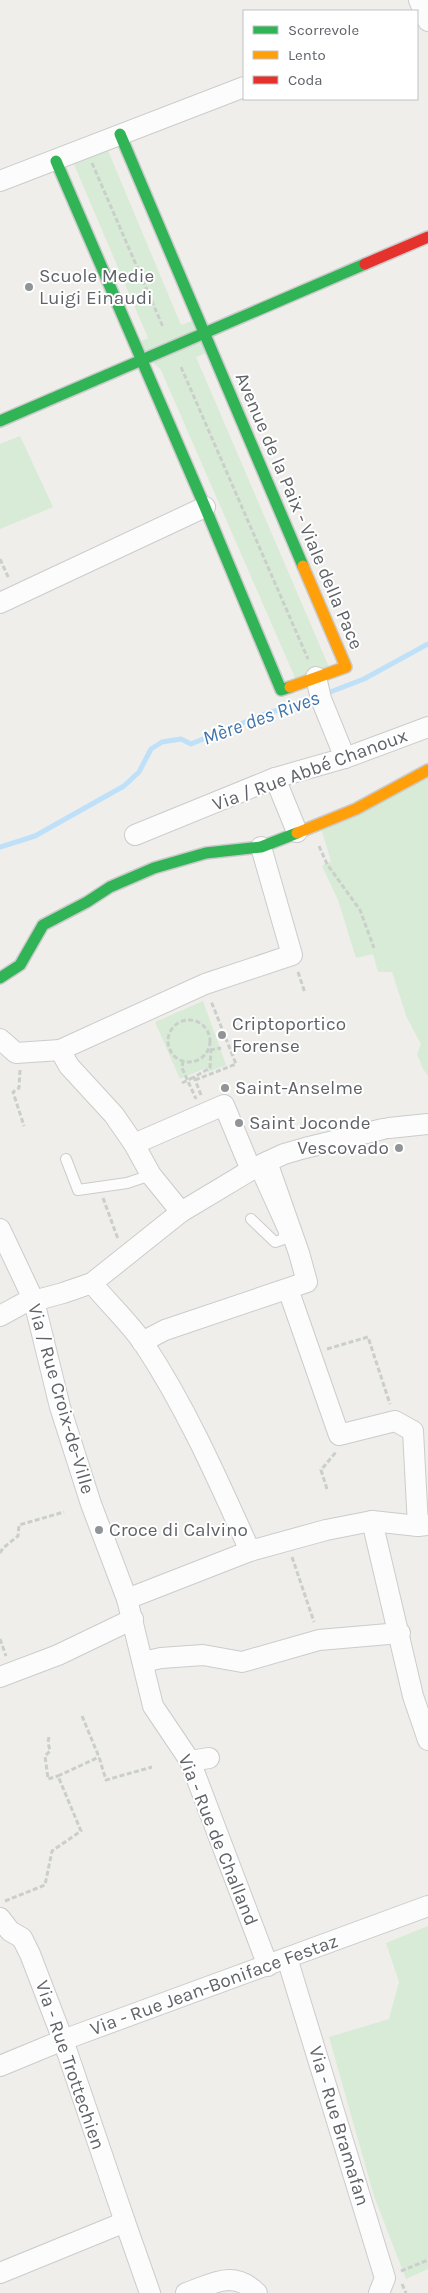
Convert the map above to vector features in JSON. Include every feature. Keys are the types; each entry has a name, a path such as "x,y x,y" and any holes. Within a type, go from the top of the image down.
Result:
{"street":[{"path":"0,181 243,87"},
{"name":"Avenue de la Paix - Viale della Pace","path":"56,161 205,507 281,690 319,689 346,667 120,134"},
{"path":"0,421 428,237"},
{"path":"0,602 205,507"},
{"path":"319,689 345,758"},
{"name":"Via / Rue Abbé Chanoux","path":"136,835 275,778 345,758 428,727"},
{"path":"0,978 20,965 43,925 87,902 110,886 154,868 206,853 261,847 356,809 428,770"},
{"path":"275,778 305,829"},
{"path":"0,1038 16,1053 60,1050 205,984 292,955 261,847"},
{"path":"60,1050 69,1066 114,1115 134,1144 151,1175 181,1212"},
{"path":"134,1144 224,1105 258,1167 299,1253 307,1282 165,1330 142,1342"},
{"path":"0,1316 22,1304 92,1283 181,1212 284,1154 386,1129 428,1124"},
{"name":"Via / Rue Croix-de-Ville","path":"0,1229 34,1301 60,1407 133,1620"},
{"path":"92,1283 142,1342 185,1413 250,1551"},
{"path":"127,1599 250,1551 286,1540 372,1521 423,1526 413,1431 400,1423 339,1435 288,1289"},
{"path":"372,1521 400,1633 421,1694 428,1740"},
{"path":"0,1677 58,1655 133,1620"},
{"name":"Via - Rue de Challand","path":"133,1620 153,1706 199,1760 268,1966"},
{"path":"143,1662 161,1658 203,1655 242,1662 319,1640 400,1633"},
{"name":"Via - Rue Jean-Boniface Festaz","path":"0,2066 63,2040 428,1906"},
{"name":"Via - Rue Trottechien","path":"0,1918 10,1931 22,1938 63,2040 150,2293"},
{"name":"Via - Rue Bramafan","path":"288,1958 382,2286"},
{"path":"0,2273 125,2222"},
{"path":"186,2293 226,2279 237,2279 249,2285 257,2293"}],"lane":[{"path":"66,1159 78,1190 127,1183 151,1175"},
{"path":"251,1219 276,1242 284,1239 284,1232 258,1167"}],"path":[{"path":"86,148 319,689"},
{"path":"305,829 360,910 374,948"},
{"path":"182,1083 236,1064 205,984"},
{"path":"194,1079 210,1068 209,1050 209,1036 202,1024 188,1020 181,1022 170,1032 169,1046 176,1058 183,1061 197,1060 209,1050 221,1048"},
{"path":"16,1053 20,1062 19,1088 13,1092 24,1126"},
{"path":"183,1061 182,1068 197,1102"},
{"path":"98,1186 125,1256"},
{"path":"327,1349 368,1337 400,1423"},
{"path":"327,1489 321,1470 337,1454 334,1446 339,1435"},
{"path":"0,1553 3,1548 18,1536 18,1525 64,1512"},
{"path":"286,1540 319,1640"},
{"path":"82,1716 99,1757 106,1780 152,1767"},
{"path":"49,1737 50,1751 45,1756 48,1779 99,1757"},
{"path":"0,1903 45,1885 52,1851 81,1831 58,1776"},
{"path":"382,2286 428,2260"}],"green space":[{"path":"104,141 181,325 198,319 211,351 196,357 329,667 296,680 161,370 134,344 148,338 70,155"},
{"path":"20,436 53,507 0,529 0,444"},
{"path":"428,775 428,1076 417,1054 421,1044 407,1018 392,972 378,972 373,954 356,958 338,900 322,866 331,861 321,828"},
{"path":"203,1001 226,1065 208,1072 206,1068 180,1079 155,1022"},
{"path":"428,1926 428,2269 406,2279 374,2196 329,2037 389,2019 399,1982 386,1943"}],"waterway":[{"name":"Mère des Rives","path":"325,694 364,679 428,644"},
{"name":"Mère des Rives","path":"0,847 35,836 124,786 139,772 151,749 162,742 181,739 191,744 265,714 315,699"}],"traffic: fast":[{"path":"120,134 303,566"},
{"path":"56,161 205,507 281,690 290,687"},
{"path":"0,421 365,264"},
{"path":"0,978 20,965 43,925 87,902 110,887 154,868 206,853 261,847 297,833"}],"traffic: slow":[{"path":"290,687 346,667 303,566"},
{"path":"297,833 356,809 428,770"}],"traffic: jam":[{"path":"365,264 428,237"}],"place":[{"name":"Scuole Medie Luigi Einaudi","path":"29,287"},
{"name":"Criptoportico Forense","path":"222,1035"},
{"name":"Saint-Anselme","path":"225,1088"},
{"name":"Saint Joconde","path":"239,1123"},
{"name":"Vescovado","path":"399,1148"},
{"name":"Croce di Calvino","path":"99,1530"}]}
